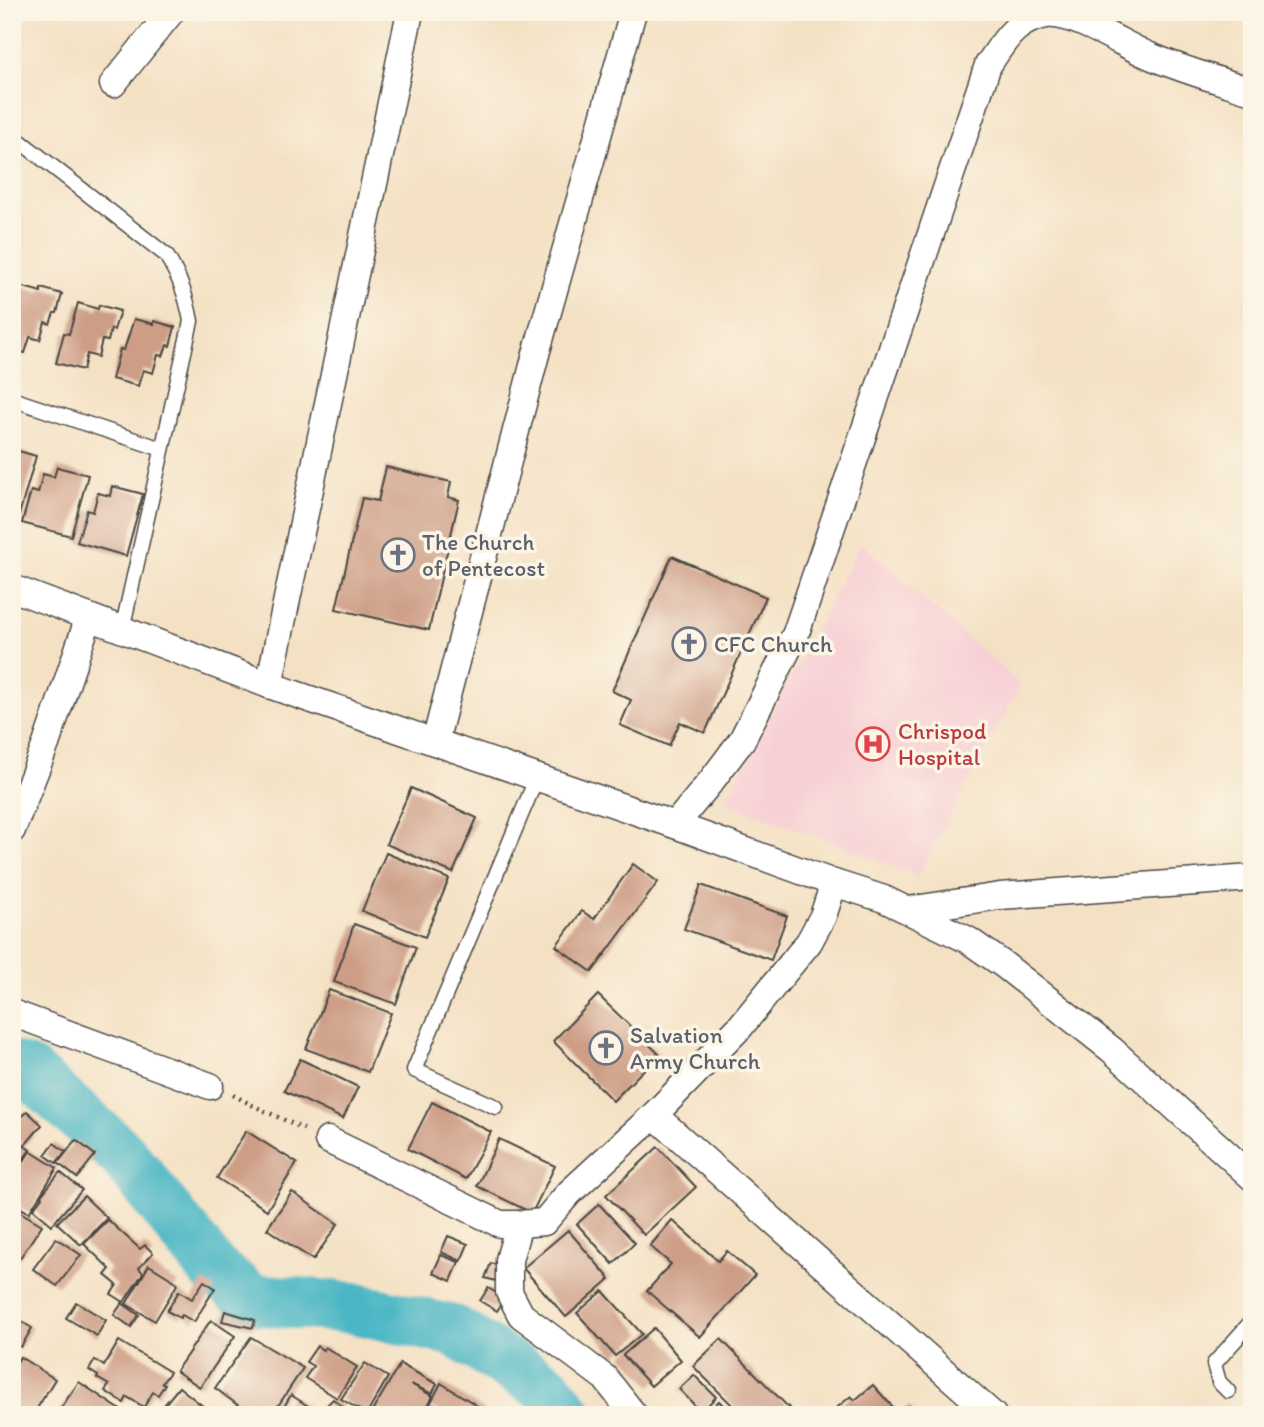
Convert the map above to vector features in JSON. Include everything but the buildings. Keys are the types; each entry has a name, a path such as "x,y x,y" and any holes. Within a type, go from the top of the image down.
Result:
{"street":[{"path":"113,84 172,12"},
{"path":"269,685 410,12"},
{"path":"435,742 536,354 633,12"},
{"path":"675,825 742,740 796,634 988,65 1010,32 1028,20 1050,14 1076,16 1149,56 1252,92"},
{"path":"12,588 269,685 675,825 884,899 908,910 968,940 1004,965 1112,1050 1252,1177"},
{"path":"12,830 46,744 89,617"},
{"path":"908,910 1000,897 1252,878"},
{"path":"328,1140 500,1224 544,1222 569,1192 654,1115 740,1027 809,942 823,916 834,883"},
{"path":"12,1013 210,1086"},
{"path":"654,1115 993,1415"},
{"path":"519,1224 509,1260 509,1292 521,1315 605,1378 634,1415"}],"lane":[{"path":"12,135 166,255 185,292 191,321 122,630"},
{"path":"12,399 162,449"},
{"path":"496,1107 414,1070 537,777"},
{"path":"1228,1391 1219,1382 1214,1364 1252,1321"}],"path":[{"path":"235,1096 328,1140"}],"shaded area":[{"name":"Chrispod Hospital","path":"861,543 1021,685 918,876 725,802"}],"waterway":[{"path":"12,1067 29,1073 122,1154 214,1270 252,1299 354,1308 454,1331 547,1388 568,1415"}],"place":[{"name":"The Church of Pentecost","path":"398,555"},
{"name":"CFC Church","path":"689,644"},
{"name":"Chrispod Hospital","path":"873,744"},
{"name":"Salvation Army Church","path":"606,1048"}]}
